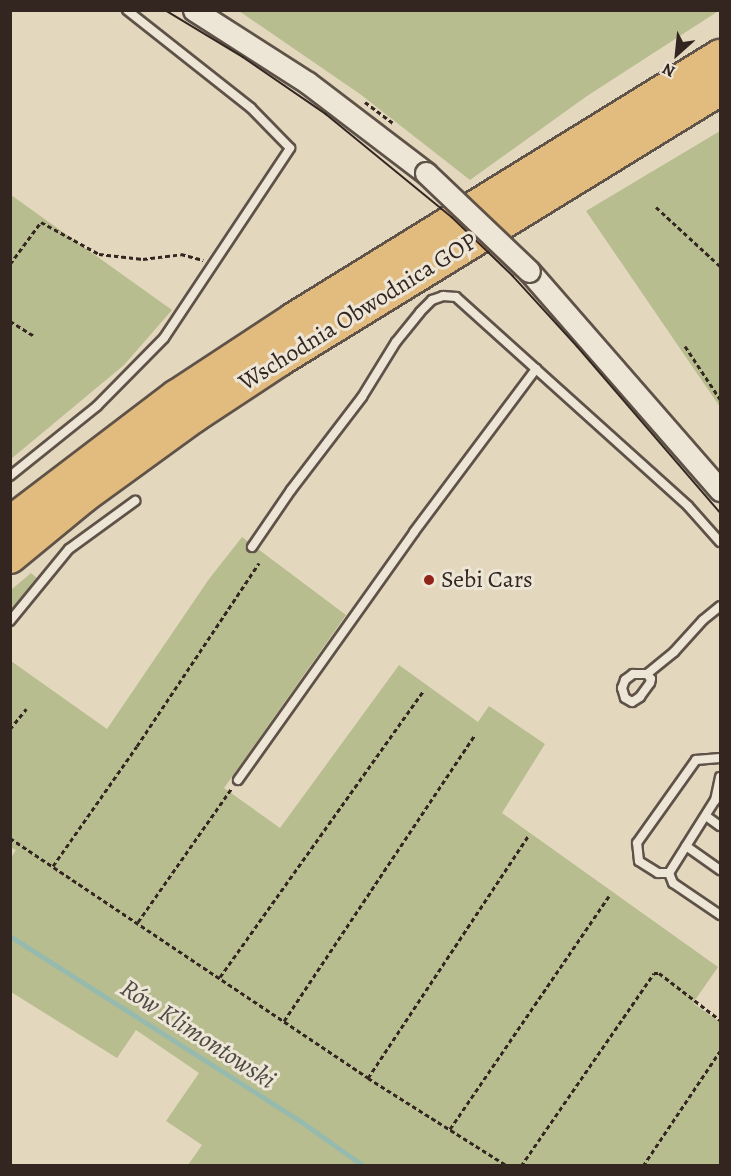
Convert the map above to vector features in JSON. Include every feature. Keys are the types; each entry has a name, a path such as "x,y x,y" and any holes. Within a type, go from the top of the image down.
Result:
{"highway":[{"name":"Wschodnia Obwodnica GOP","path":"10,523 196,383 294,319 720,56"},
{"name":"Wschodnia Obwodnica GOP","path":"10,557 93,489 194,416 279,360 720,89"}],"street":[{"path":"194,10 308,83 426,173 529,271 720,490"}],"lane":[{"path":"10,476 72,428 127,378 164,338 290,148 251,108 127,10"},
{"path":"252,547 291,490 362,397 396,342 432,300 443,296 456,297 688,507 720,542"},
{"path":"238,780 414,532 536,369"},
{"path":"10,621 69,549 135,501"},
{"path":"647,674 674,652 702,620 720,606"},
{"path":"669,873 658,873 639,861 638,843 696,760 720,758"},
{"path":"669,873 715,800 720,777"},
{"path":"706,816 720,826"},
{"path":"686,846 720,870"},
{"path":"669,873 674,883 720,915"}],"path":[{"path":"656,207 720,266"},
{"path":"10,264 41,222 99,254 143,259 181,254 213,266"},
{"path":"10,321 34,336"},
{"path":"685,346 720,399"},
{"path":"53,866 137,746 259,563"},
{"path":"220,977 424,690"},
{"path":"10,729 26,709"},
{"path":"284,1021 475,735"},
{"path":"138,922 238,780"},
{"path":"368,1078 528,836"},
{"path":"10,838 368,1078 507,1166"},
{"path":"450,1129 609,896"},
{"path":"521,1166 654,973 659,973 720,1020"},
{"path":"643,1166 720,1051"}],"green space":[{"path":"720,10 587,96 470,180 360,94 239,11"},
{"path":"720,131 720,407 586,211"},
{"path":"11,195 172,310 124,365 11,459"},
{"path":"242,537 346,615 224,788 280,828 399,665 478,722 489,706 545,744 502,813 718,967 693,1003 720,1022 720,1165 188,1165 202,1145 166,1121 199,1073 136,1030 117,1058 11,992 10,859 16,850 10,847 11,661 107,729 209,579"},
{"path":"31,573 38,579 11,611 11,590"}],"waterway":[{"name":"Rów Klimontowski","path":"10,936 302,1122 364,1166"}],"tram line":[{"path":"165,10 243,57 326,114 452,217 513,276 577,346 720,512"}],"place":[{"name":"Sebi Cars","path":"429,580"}]}
